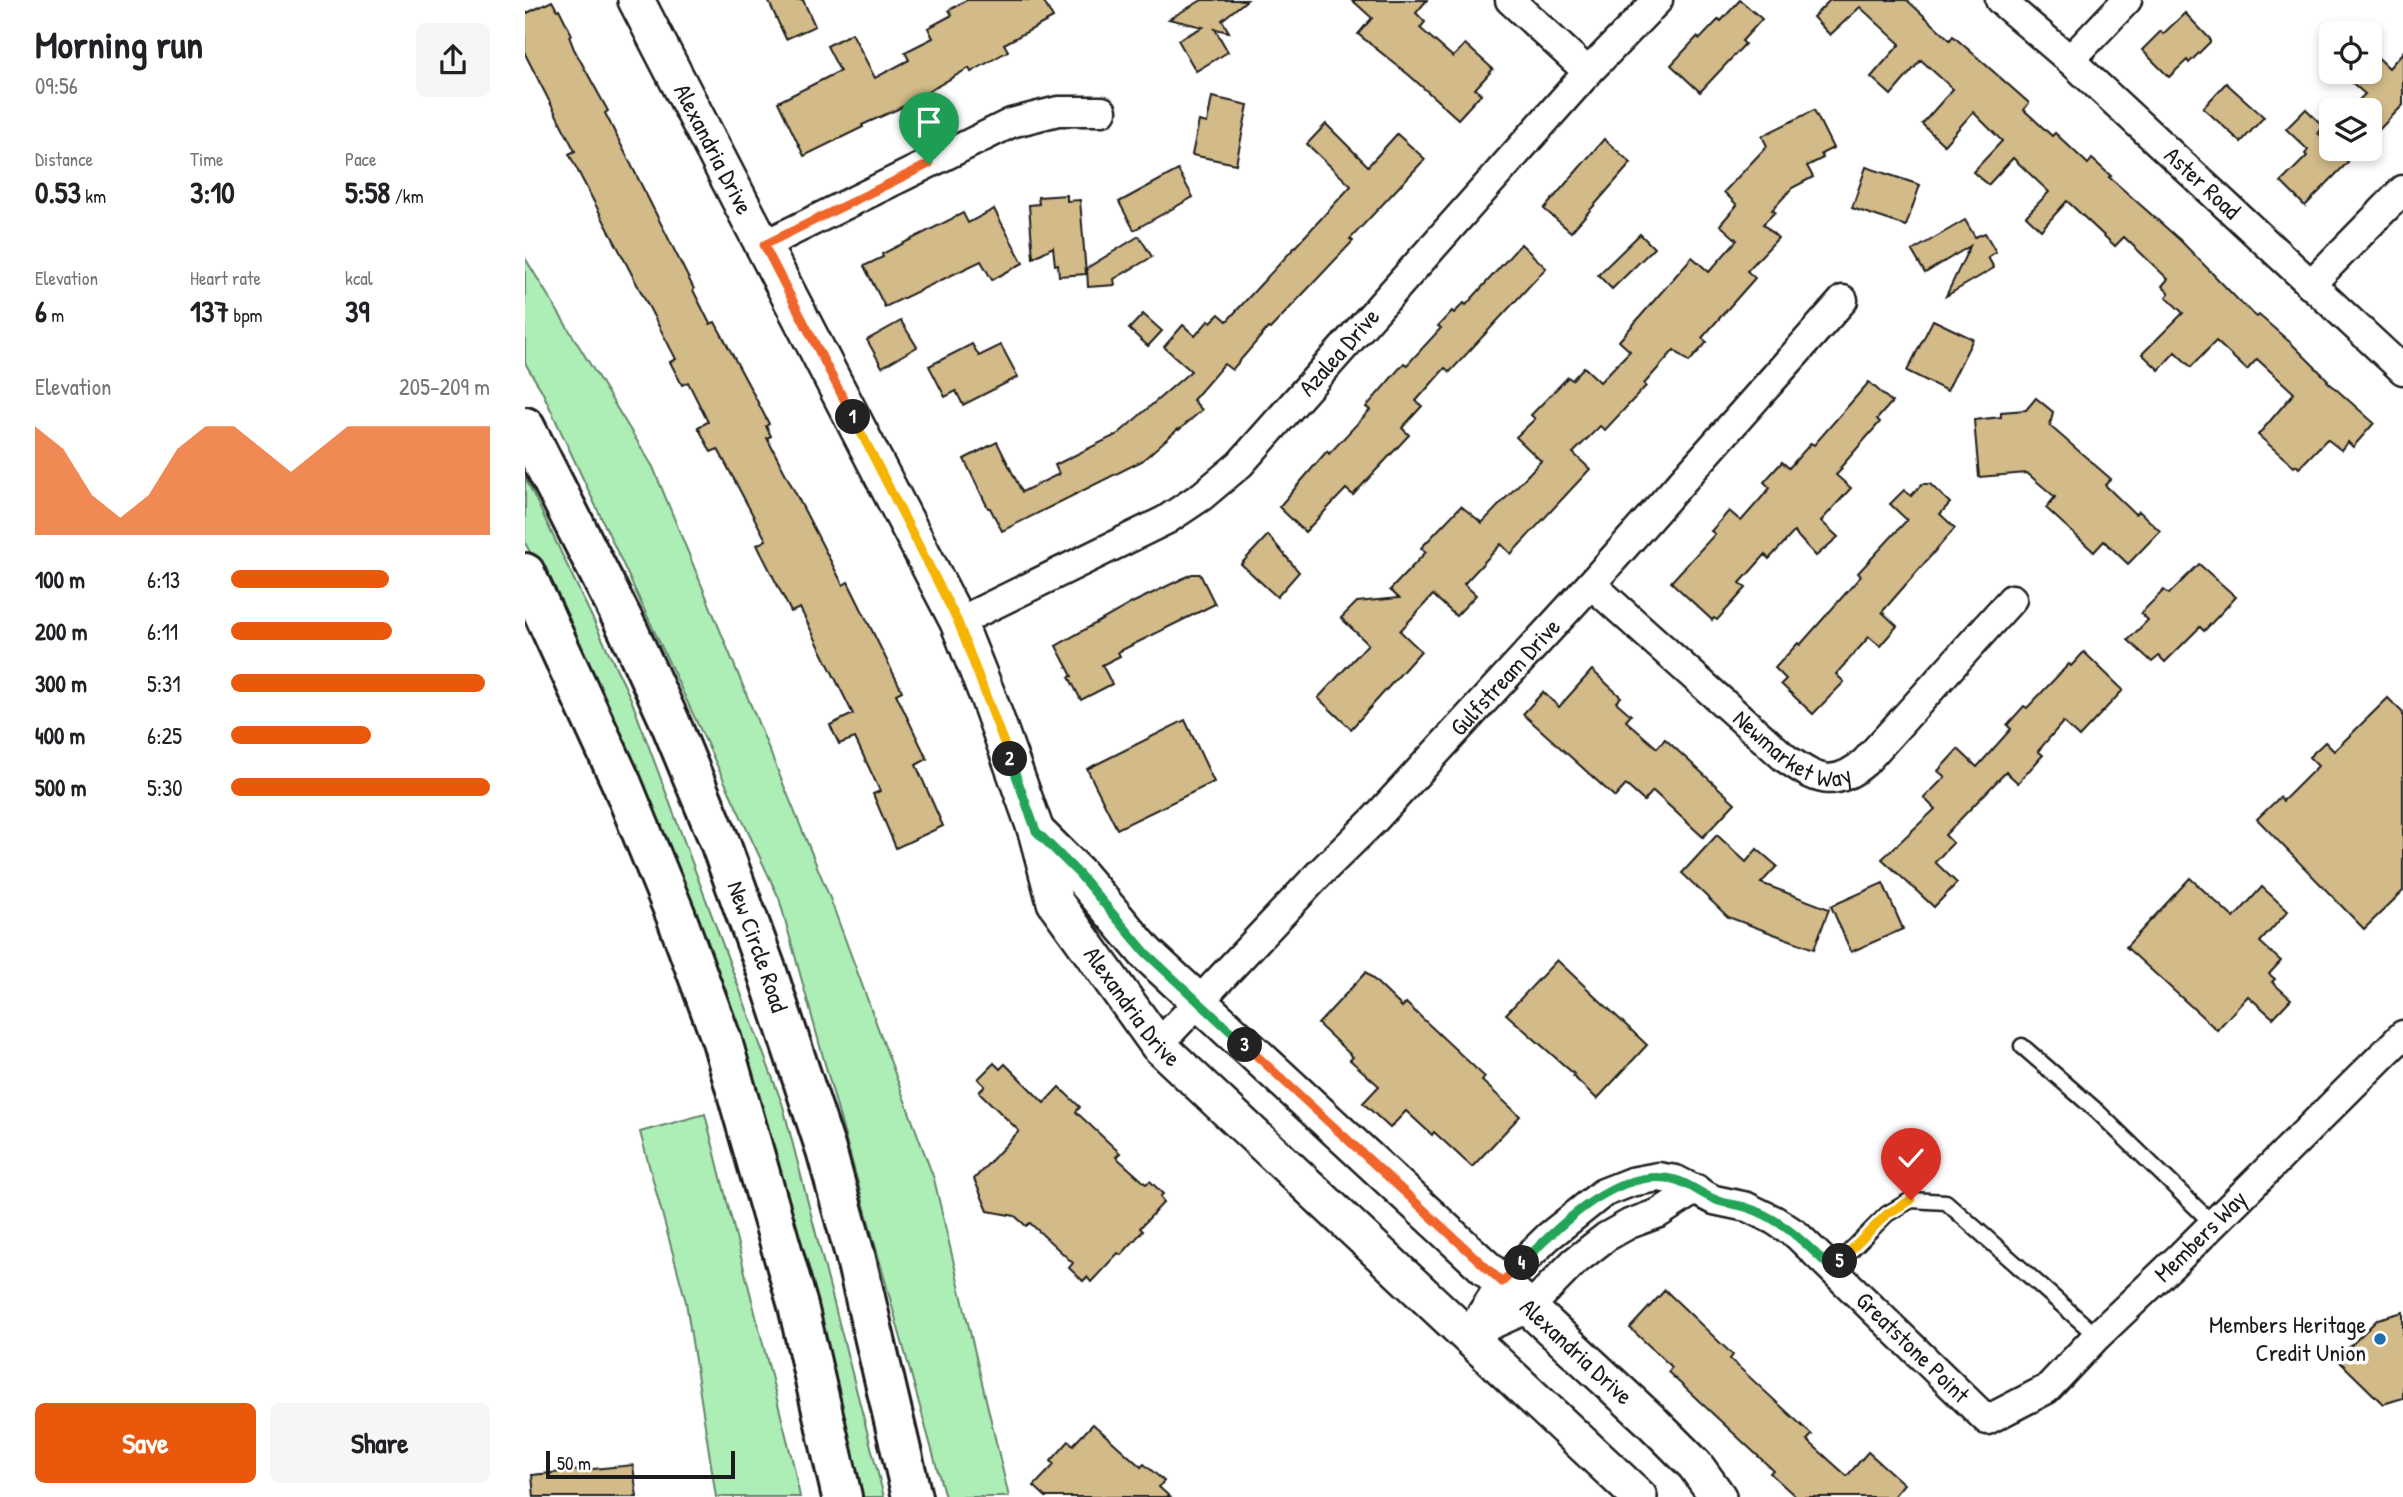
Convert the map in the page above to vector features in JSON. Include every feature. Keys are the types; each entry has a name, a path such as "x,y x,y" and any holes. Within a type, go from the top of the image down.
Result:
{"highway":[{"name":"New Circle Road","path":"525,427 570,511 670,722 719,840 766,969 817,1124 855,1255 912,1497"},
{"path":"525,573 622,784 676,916 722,1041 781,1245 842,1497"},
{"path":"855,1255 926,1497"},
{"path":"815,1378 831,1497"}],"street":[{"name":"Alexandria Drive","path":"636,0 958,622 1036,831 1055,902 1159,1045 1639,1497"},
{"path":"1510,0 1588,72"},
{"name":"Azalea Drive","path":"958,622 1166,520 1202,496 1240,464 1588,72 1658,0"},
{"name":"Aster Road","path":"2000,0 2070,60 2403,370"},
{"path":"2070,60 2127,0"},
{"path":"764,245 1011,123 1058,111 1102,111"},
{"path":"2310,285 2403,190"},
{"name":"Gulfstream Drive","path":"1159,1045 1319,874 1375,819 1591,584 1843,300"},
{"name":"Newmarket Way","path":"1591,584 1785,758 1805,772 1827,781 1852,774 1865,762 2012,599"},
{"name":"Alexandria Drive","path":"1036,831 1079,874 1146,953 1502,1282 1695,1465 1718,1497"},
{"name":"Members Way","path":"1987,1420 2047,1389 2097,1336 2403,1035"},
{"name":"Greatstone Point","path":"1468,1335 1502,1282 1548,1237 1603,1193 1631,1182 1658,1177 1676,1180 1714,1200 1747,1207 1797,1235 1987,1420"},
{"path":"1468,1335 1529,1308 1574,1262 1606,1237 1629,1224 1659,1213 1696,1189"}],"lane":[{"path":"2022,1046 2098,1112 2213,1224"},
{"path":"1832,1269 1887,1214 1911,1200 1946,1202 2097,1336"}],"green space":[{"path":"525,258 653,467 828,893 934,1179 1009,1497 945,1497 779,898 542,391 525,363"},
{"path":"525,477 631,699 783,1106 884,1497 851,1497 778,1180 548,585 525,543"},
{"path":"705,1114 800,1497 716,1497 686,1302 640,1132"}],"building":[{"path":"768,0 803,0 815,26 786,39"},
{"path":"967,0 1043,0 1053,18 1004,44 1008,51 971,72 969,68 900,108 804,156 778,102 840,71 827,46 852,33 875,78 909,60 905,52 933,38 928,28 952,15 949,10"},
{"path":"1202,0 1247,0 1222,20 1229,32 1215,29 1228,52 1196,71 1178,40 1203,27 1169,19"},
{"path":"1352,0 1427,0 1416,13 1425,22 1420,28 1453,57 1465,44 1493,69 1475,89 1481,94 1458,119 1358,34 1372,18"},
{"path":"1740,0 1762,19 1742,41 1745,44 1700,92 1671,65 1697,37 1700,39 1719,19 1721,21"},
{"path":"1830,0 1907,0 1950,40 1953,36 2029,103 2024,110 2052,136 2055,133 2088,164 2092,159 2111,176 2109,177 2180,240 2242,304 2292,344 2327,381 2374,423 2353,447 2348,442 2341,450 2327,439 2299,468 2296,465 2294,467 2258,435 2294,393 2257,359 2247,370 2216,341 2191,367 2175,352 2159,370 2142,354 2183,313 2166,297 2169,293 2162,286 2168,279 2124,237 2115,246 2067,201 2041,230 2026,216 2049,192 2013,158 1988,185 1973,172 2002,141 1973,112 1944,145 1922,124 1953,89 1921,60 1891,95 1871,77 1900,44 1860,7 1830,35 1813,17"},
{"path":"552,1 572,35 569,36 574,49 608,111 605,113 710,324 715,322 769,424 766,426 771,436 767,438 843,585 848,582 902,691 896,694 927,759 916,765 943,826 896,848 873,794 880,791 855,738 839,744 830,725 853,714 800,608 791,612 757,545 766,540 718,449 711,452 698,427 708,422 688,382 682,385 670,362 676,359 569,154 575,151 525,54 525,14"},
{"path":"2185,13 2210,42 2189,63 2187,60 2169,77 2142,50"},
{"path":"2403,52 2403,105 2382,127 2382,98 2361,98 2365,94 2354,84 2382,84 2382,61 2389,68"},
{"path":"2226,83 2264,117 2241,142 2203,108"},
{"path":"1212,97 1248,105 1236,164 1192,155 1199,121 1207,123"},
{"path":"2306,109 2319,122 2319,161 2348,162 2305,206 2281,182 2307,156 2305,154 2308,150 2286,129"},
{"path":"1814,110 1833,148 1821,154 1823,158 1807,166 1813,177 1792,188 1763,224 1778,238 1747,271 1755,278 1702,338 1707,342 1689,362 1674,350 1644,384 1646,386 1605,430 1600,426 1573,453 1590,469 1511,554 1501,544 1464,584 1476,595 1456,616 1433,595 1400,631 1421,651 1351,729 1318,698 1368,644 1341,618 1357,602 1399,598 1390,590 1426,552 1421,548 1461,506 1482,523 1541,461 1516,437 1535,419 1531,415 1568,377 1572,380 1584,367 1600,382 1630,351 1619,341 1692,257 1709,272 1737,240 1720,225 1737,205 1724,192 1767,146 1762,136"},
{"path":"1326,124 1368,166 1397,134 1425,159 1350,239 1353,241 1270,329 1268,328 1232,370 1224,364 1193,400 1202,410 1142,461 1002,531 964,459 997,442 1022,492 1059,474 1055,465 1118,434 1191,371 1164,347 1183,325 1195,336 1209,320 1211,322 1219,314 1227,321 1351,186 1307,144"},
{"path":"1604,139 1631,163 1571,232 1544,209"},
{"path":"1866,167 1920,185 1906,226 1852,208"},
{"path":"1178,170 1193,197 1134,230 1119,202"},
{"path":"1067,195 1067,201 1080,200 1086,274 1059,276 1053,247 1033,258 1029,205 1039,204 1038,197"},
{"path":"994,209 1023,263 992,280 981,261 885,307 864,266 963,213 968,223"},
{"path":"1965,220 1975,237 1985,233 1996,252 1988,257 1994,268 1946,296 1970,246 1925,273 1912,251"},
{"path":"1640,234 1654,248 1612,289 1598,275"},
{"path":"1139,236 1152,257 1114,279 1115,285 1088,287 1087,268"},
{"path":"1521,244 1546,268 1450,372 1445,368 1416,401 1422,406 1402,428 1409,435 1353,495 1346,489 1305,532 1279,507 1327,451 1329,454 1370,410 1366,407 1404,363 1407,365 1441,328 1438,326 1452,311 1454,313 1464,303 1466,305"},
{"path":"1143,314 1162,331 1148,346 1129,329"},
{"path":"1933,320 1973,339 1947,391 1907,371"},
{"path":"901,321 917,347 882,367 867,340"},
{"path":"972,344 979,356 1001,345 1018,377 963,405 956,391 945,397 929,366"},
{"path":"1869,382 1892,402 1877,419 1880,422 1836,475 1851,488 1821,521 1838,537 1816,556 1794,532 1769,559 1765,555 1740,583 1746,588 1717,620 1712,620 1671,582 1715,534 1711,531 1729,511 1741,521 1770,488 1764,482 1782,462 1789,468 1811,443 1814,445"},
{"path":"2036,398 2053,412 2050,426 2111,479 2105,485 2135,514 2139,511 2160,531 2128,564 2104,541 2094,552 2046,508 2055,497 2027,473 1979,477 1974,420 2001,417 2001,412 2026,410"},
{"path":"1922,484 1930,484 1950,503 1940,514 1955,528 1882,612 1897,626 1880,646 1869,637 1836,674 1844,682 1813,714 1781,684 1786,679 1775,668 1798,643 1800,645 1861,576 1858,573 1907,520 1890,504 1904,490 1911,496"},
{"path":"1268,535 1299,572 1277,597 1241,564"},
{"path":"2199,564 2236,597 2204,631 2200,627 2165,662 2159,656 2152,662 2128,640 2148,620 2141,613 2164,590 2169,594"},
{"path":"1192,574 1200,574 1215,604 1118,652 1120,656 1102,665 1112,684 1081,700 1056,646 1132,603"},
{"path":"2084,652 2123,690 2079,737 2063,722 2038,751 2043,755 2018,783 2006,772 1945,835 1953,843 1935,862 1957,883 1934,907 1882,859 1935,809 1924,798 1945,777 1938,771 1958,749 1977,767 2011,729 2007,725 2024,706 2027,708"},
{"path":"1592,670 1621,697 1616,702 1631,715 1626,721 1657,748 1665,739 1735,803 1703,837 1653,791 1644,801 1626,785 1615,797 1523,714 1543,692 1559,707"},
{"path":"2388,698 2403,713 2403,891 2364,929 2257,819 2280,797 2283,801 2318,766 2309,757 2325,742 2334,751"},
{"path":"1185,720 1214,782 1117,829 1087,769"},
{"path":"1717,835 1746,862 1757,849 1777,866 1761,883 1829,909 1814,949 1728,917 1682,873"},
{"path":"2190,878 2234,918 2262,887 2288,911 2260,942 2281,961 2269,974 2275,979 2272,982 2291,999 2273,1018 2248,996 2217,1030 2126,947"},
{"path":"1883,883 1903,929 1851,952 1831,906"},
{"path":"1557,960 1647,1045 1597,1099 1574,1074 1506,1014"},
{"path":"1366,972 1402,1007 1406,1003 1485,1077 1482,1081 1520,1116 1472,1167 1434,1132 1432,1135 1406,1111 1390,1128 1363,1103 1379,1086 1350,1060 1353,1057 1318,1024"},
{"path":"994,1063 1000,1069 1005,1064 1044,1103 1059,1087 1080,1107 1076,1112 1120,1153 1116,1157 1146,1184 1150,1181 1163,1194 1160,1197 1164,1202 1140,1228 1143,1231 1091,1282 1087,1277 1083,1281 1069,1268 1073,1263 1030,1223 1026,1226 1015,1216 988,1211 974,1179 1019,1131 979,1092 985,1086 978,1079"},
{"path":"1665,1290 1733,1355 1730,1359 1812,1435 1807,1440 1847,1476 1868,1452 1904,1484 1893,1497 1796,1497 1770,1473 1773,1470 1668,1372 1672,1367 1630,1328"},
{"name":"Members Heritage Credit Union","path":"2403,1312 2403,1398 2383,1404 2337,1359 2378,1319"},
{"path":"1093,1424 1141,1467 1144,1464 1164,1481 1159,1487 1170,1497 1046,1497 1034,1486 1054,1465 1051,1461 1069,1441 1073,1445"},
{"path":"633,1465 637,1497 534,1497 532,1475"}],"place":[{"name":"Members Heritage Credit Union","path":"2380,1339"}],"route":[{"path":"929,164 764,245 958,622 1036,831 1079,874 1146,953 1502,1282 1548,1237 1603,1193 1631,1182 1658,1177 1676,1180 1714,1200 1747,1207 1797,1235 1832,1269 1887,1214 1911,1200"}]}
